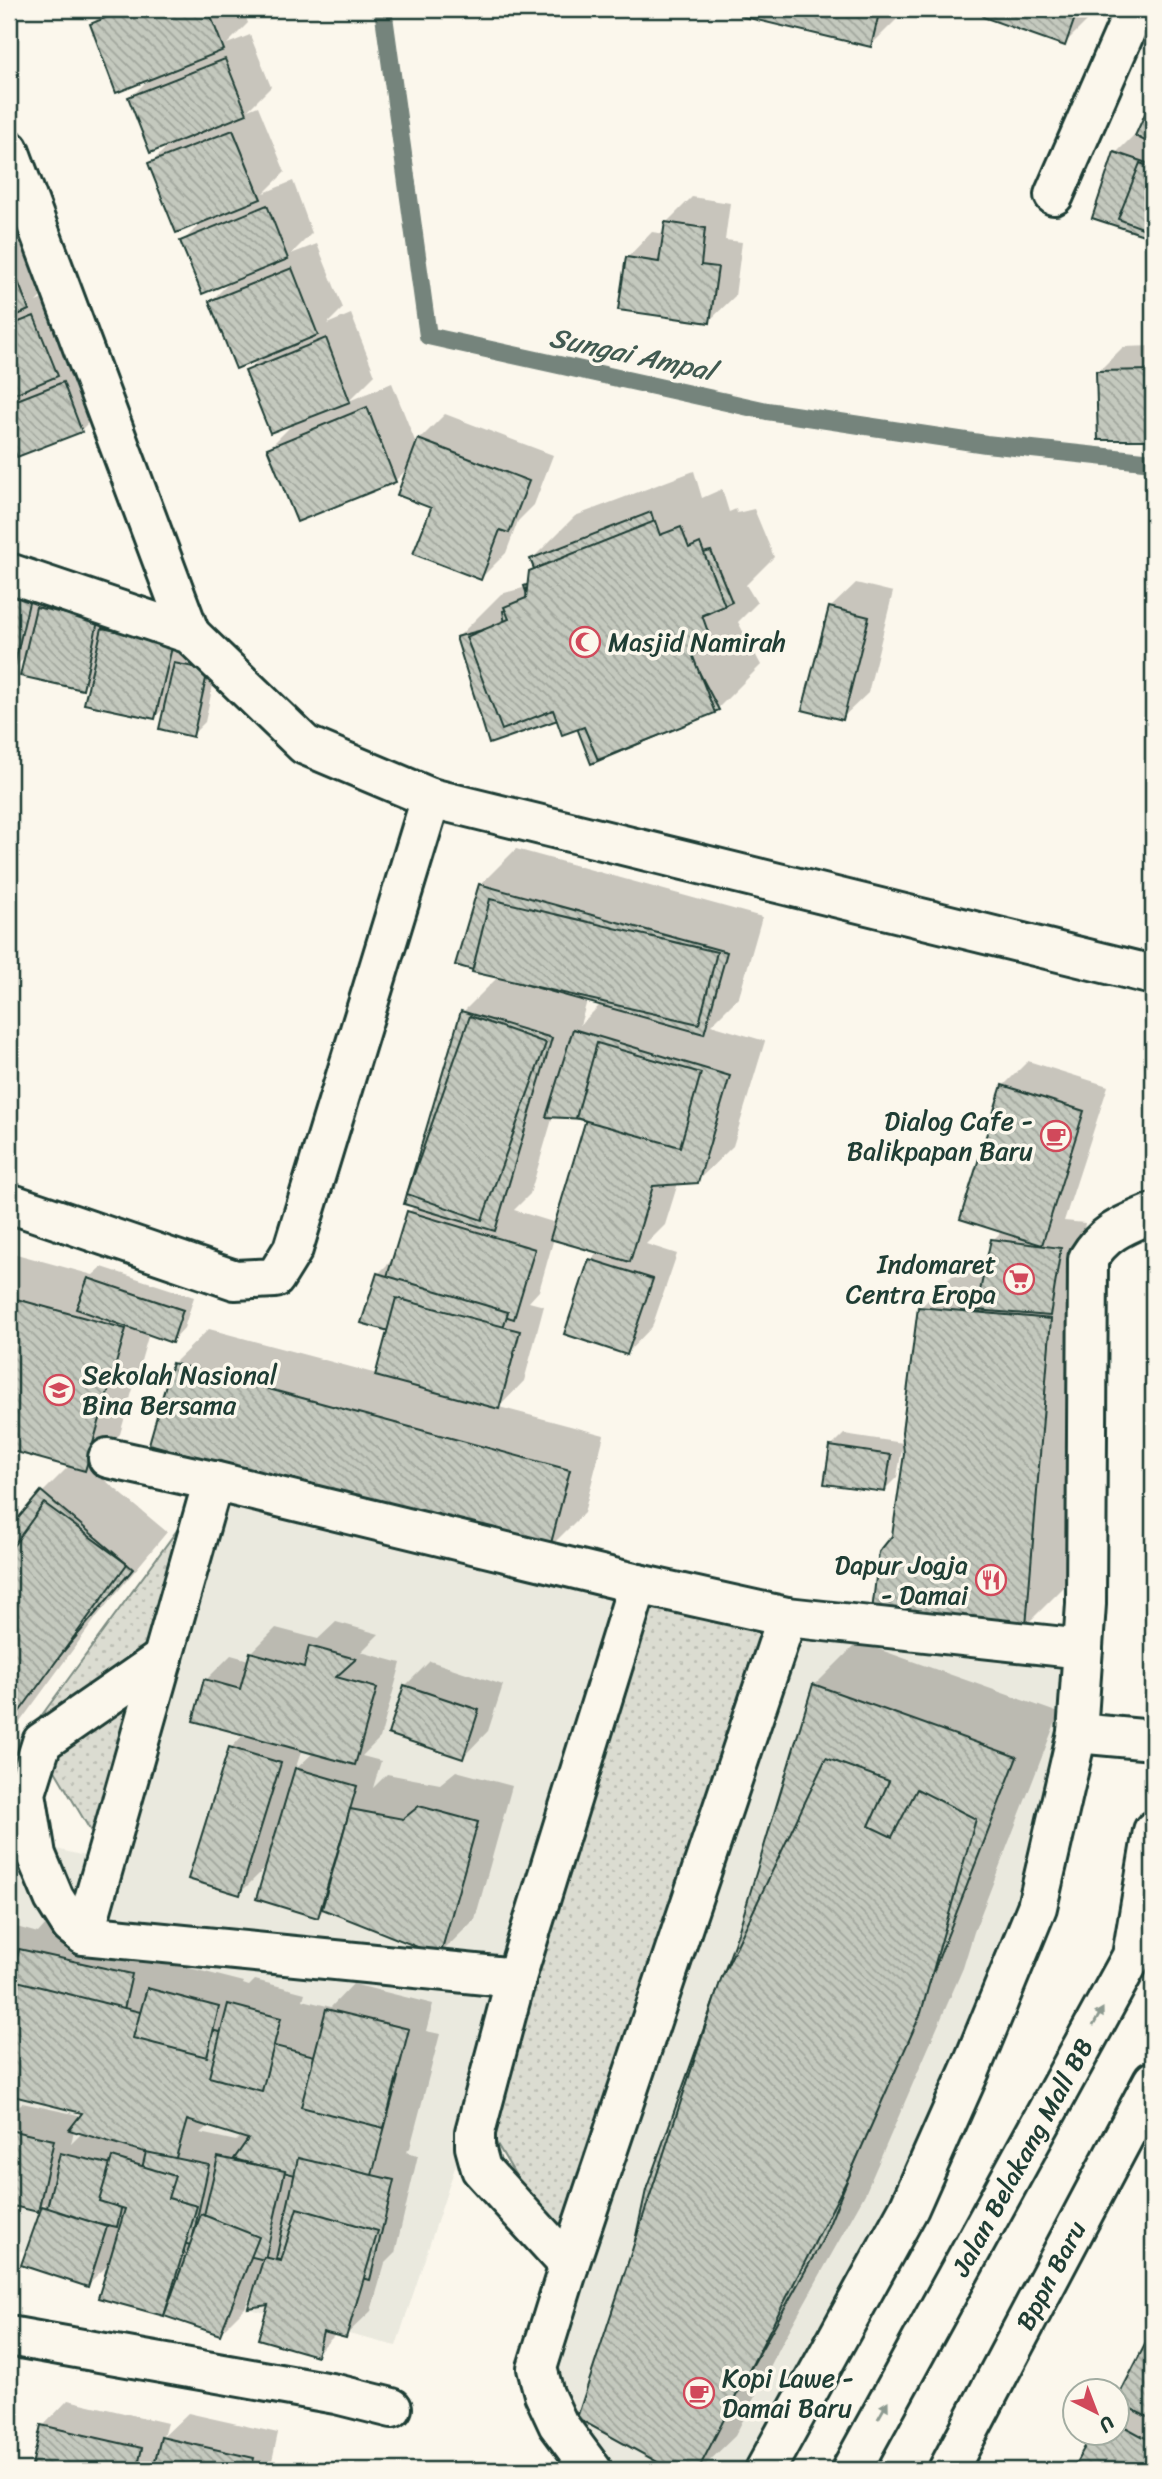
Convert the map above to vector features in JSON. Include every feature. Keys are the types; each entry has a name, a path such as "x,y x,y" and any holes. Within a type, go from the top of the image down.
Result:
{"street":[{"path":"1054,195 1135,9"},
{"path":"9,150 190,634"},
{"path":"9,573 190,634 305,745 431,799 1153,975"},
{"path":"9,1203 235,1280 275,1278 293,1249 431,799"},
{"path":"765,2470 909,2208 971,2068 1037,1907 1077,1733 1086,1604 1088,1259 1099,1241 1114,1230 1153,1213"},
{"path":"108,1458 787,1618 1083,1648"},
{"path":"84,1935 214,1481"},
{"path":"569,2265 481,2169 475,2147 475,2132 516,1978 638,1584"},
{"path":"592,2470 558,2424 544,2394 537,2368 569,2265 787,1618"},
{"path":"163,1658 42,1742 26,1793 36,1856 54,1898 71,1925 84,1935 516,1978"},
{"path":"1077,1733 1153,1740"},
{"name":"Jalan Belakang Mall BB","path":"850,2470 1132,1956 1153,1830"},
{"name":"Bppn Baru","path":"948,2470 1153,2081"},
{"path":"9,2336 336,2394 392,2407"}],"shaded area":[{"path":"213,1481 638,1584 475,2107 396,2346 9,2248 9,1837 108,1862"},
{"path":"213,1481 109,1862 31,1730"},
{"path":"638,1584 787,1617 569,2265 475,2107"},
{"path":"787,1617 1083,1649 1037,1907 765,2470 597,2470 533,2371"}],"building":[{"path":"127,9 208,9 224,50 116,93 90,24"},
{"path":"741,9 880,9 871,47 740,16"},
{"path":"987,9 1078,9 1065,46 983,17"},
{"path":"225,59 247,114 150,153 128,97"},
{"path":"1153,96 1153,145 1135,136"},
{"path":"233,130 261,199 176,233 148,163"},
{"path":"1114,152 1153,165 1153,238 1092,218"},
{"path":"1140,163 1153,168 1153,232 1118,219"},
{"path":"267,205 288,259 202,294 180,241"},
{"path":"665,222 705,228 701,265 718,267 710,323 618,310 626,257 659,262"},
{"path":"11,263 29,310 9,319 9,264"},
{"path":"292,268 318,335 236,369 209,301"},
{"path":"34,316 58,376 9,396 9,326"},
{"path":"326,338 350,402 270,433 245,371"},
{"path":"1153,370 1153,440 1098,440 1096,371"},
{"path":"63,382 82,432 17,457 9,438 9,403"},
{"path":"367,407 396,482 297,522 267,448"},
{"path":"418,439 529,481 509,533 500,530 481,580 413,554 431,508 397,495"},
{"name":"Masjid Namirah","path":"651,512 660,542 679,530 687,557 711,551 732,602 698,618 714,647 690,655 719,710 591,764 572,715 489,744 456,637 505,624 503,611 530,604 524,586 539,581 530,559"},
{"name":"Masjid Namirah","path":"655,521 660,535 681,527 689,548 700,543 725,606 702,615 713,646 692,654 715,713 598,760 584,727 562,735 553,710 502,730 466,637 509,619 504,607 526,598 529,571"},
{"path":"9,589 31,594 13,671 9,670"},
{"path":"36,607 98,621 83,690 20,676"},
{"path":"829,607 869,617 843,720 802,710"},
{"path":"102,628 173,643 155,719 84,704"},
{"path":"174,663 208,670 193,737 159,729"},
{"path":"479,884 727,952 704,1034 455,965"},
{"path":"490,899 717,952 699,1024 472,972"},
{"path":"461,1011 552,1038 495,1231 404,1204"},
{"path":"470,1016 546,1043 482,1220 407,1194"},
{"path":"573,1029 730,1076 698,1183 653,1186 630,1262 550,1239 586,1119 546,1117"},
{"path":"597,1043 701,1073 680,1147 576,1118"},
{"path":"1002,1085 1084,1111 1042,1245 960,1219"},
{"path":"407,1211 535,1249 514,1319 386,1280"},
{"name":"Indomaret Centra Eropa","path":"991,1239 1061,1248 1050,1316 976,1310"},
{"path":"589,1259 653,1279 627,1355 564,1334"},
{"path":"377,1273 508,1312 482,1396 388,1369 399,1334 361,1323"},
{"path":"88,1278 183,1310 172,1343 76,1309"},
{"name":"Sekolah Nasional Bina Bersama","path":"9,1297 126,1329 85,1471 9,1450"},
{"path":"396,1298 520,1331 499,1409 375,1376"},
{"path":"918,1307 1051,1319 1026,1627 872,1611 879,1552 892,1536 904,1454 902,1432"},
{"path":"172,1363 570,1470 549,1551 149,1444"},
{"path":"830,1446 891,1455 885,1492 824,1484"},
{"path":"41,1491 133,1569 9,1716 9,1529"},
{"path":"44,1503 127,1564 9,1726 9,1552"},
{"path":"309,1646 356,1659 336,1677 377,1688 355,1765 193,1721 204,1679 240,1689 250,1652 304,1667"},
{"path":"813,1684 1017,1757 931,1978 823,2239 712,2438 603,2388 646,2190 738,1933"},
{"path":"404,1685 479,1710 463,1759 388,1734"},
{"path":"229,1747 281,1763 240,1895 188,1879"},
{"path":"826,1758 889,1781 869,1826 892,1837 917,1789 976,1819 921,2013 849,2176 698,2470 672,2470 577,2418 721,1979"},
{"path":"295,1768 357,1786 318,1918 256,1899"},
{"path":"419,1806 478,1822 440,1956 322,1909 350,1809 403,1819"},
{"path":"19,1949 132,1974 117,2040 9,2015 9,1992"},
{"path":"9,1979 398,2077 367,2194 234,2159 248,2139 187,2120 175,2161 69,2130 82,2113 9,2095"},
{"path":"147,1988 219,2007 207,2057 133,2038"},
{"path":"228,2004 281,2018 262,2091 209,2077"},
{"path":"326,2009 409,2029 384,2128 301,2107"},
{"path":"9,2130 54,2140 38,2212 9,2205"},
{"path":"146,2152 209,2165 191,2245 127,2230"},
{"path":"60,2153 130,2169 117,2227 46,2212"},
{"path":"112,2157 175,2176 168,2198 197,2206 164,2316 98,2298 125,2209 99,2201"},
{"path":"218,2157 285,2171 265,2260 197,2244"},
{"path":"298,2158 394,2180 370,2280 276,2259"},
{"path":"42,2206 107,2227 88,2287 21,2265"},
{"path":"297,2208 378,2231 346,2338 323,2332 317,2356 258,2339 268,2305 248,2308 264,2257 281,2261"},
{"path":"201,2214 259,2237 220,2335 164,2316"},
{"path":"1153,2329 1153,2420 1130,2408 1130,2378 1128,2378"},
{"path":"41,2425 142,2448 137,2470 31,2470"},
{"path":"1130,2430 1153,2442 1153,2470 1072,2470 1084,2448 1130,2448"},
{"path":"161,2437 254,2458 251,2470 153,2470"}],"waterway":[{"name":"Sungai Ampal","path":"383,9 428,336 767,411 986,444 1153,462"}],"place":[{"name":"Masjid Namirah","path":"585,642"},
{"name":"Dialog Cafe - Balikpapan Baru","path":"1056,1136"},
{"name":"Indomaret Centra Eropa","path":"1019,1279"},
{"name":"Sekolah Nasional Bina Bersama","path":"59,1390"},
{"name":"Dapur Jogja - Damai","path":"991,1580"},
{"name":"Kopi Lawe - Damai Baru","path":"699,2393"}]}
